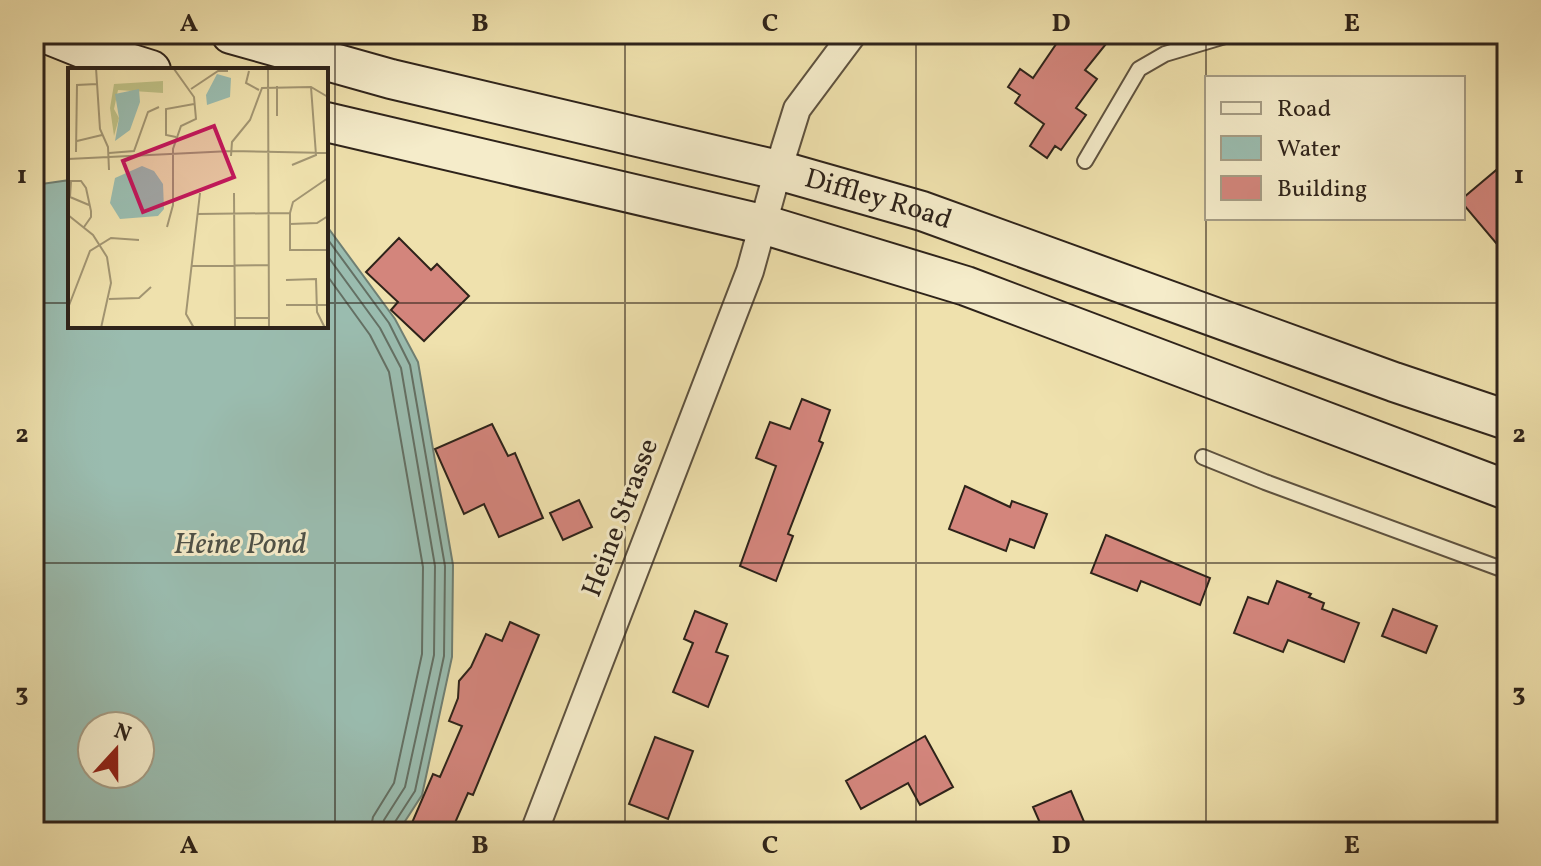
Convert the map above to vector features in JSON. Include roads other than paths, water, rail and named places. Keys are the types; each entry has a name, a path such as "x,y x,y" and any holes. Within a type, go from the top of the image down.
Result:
{"main road":[{"path":"47,34 145,68"},
{"name":"Diffley Road","path":"231,34 391,79 778,170 922,211 1507,420"},
{"name":"Diffley Road","path":"328,122 762,224 966,286 1507,490"}],"street":[{"name":"Heine Strasse","path":"534,832 750,271 797,109 853,34"}],"lane":[{"path":"1085,161 1139,69 1165,54 1232,34"},
{"path":"1203,457 1507,571"}],"water":[{"name":"Heine Pond","path":"68,180 68,328 328,328 328,228 395,319 418,362 453,565 452,657 422,795 398,832 34,832 34,185"}]}
